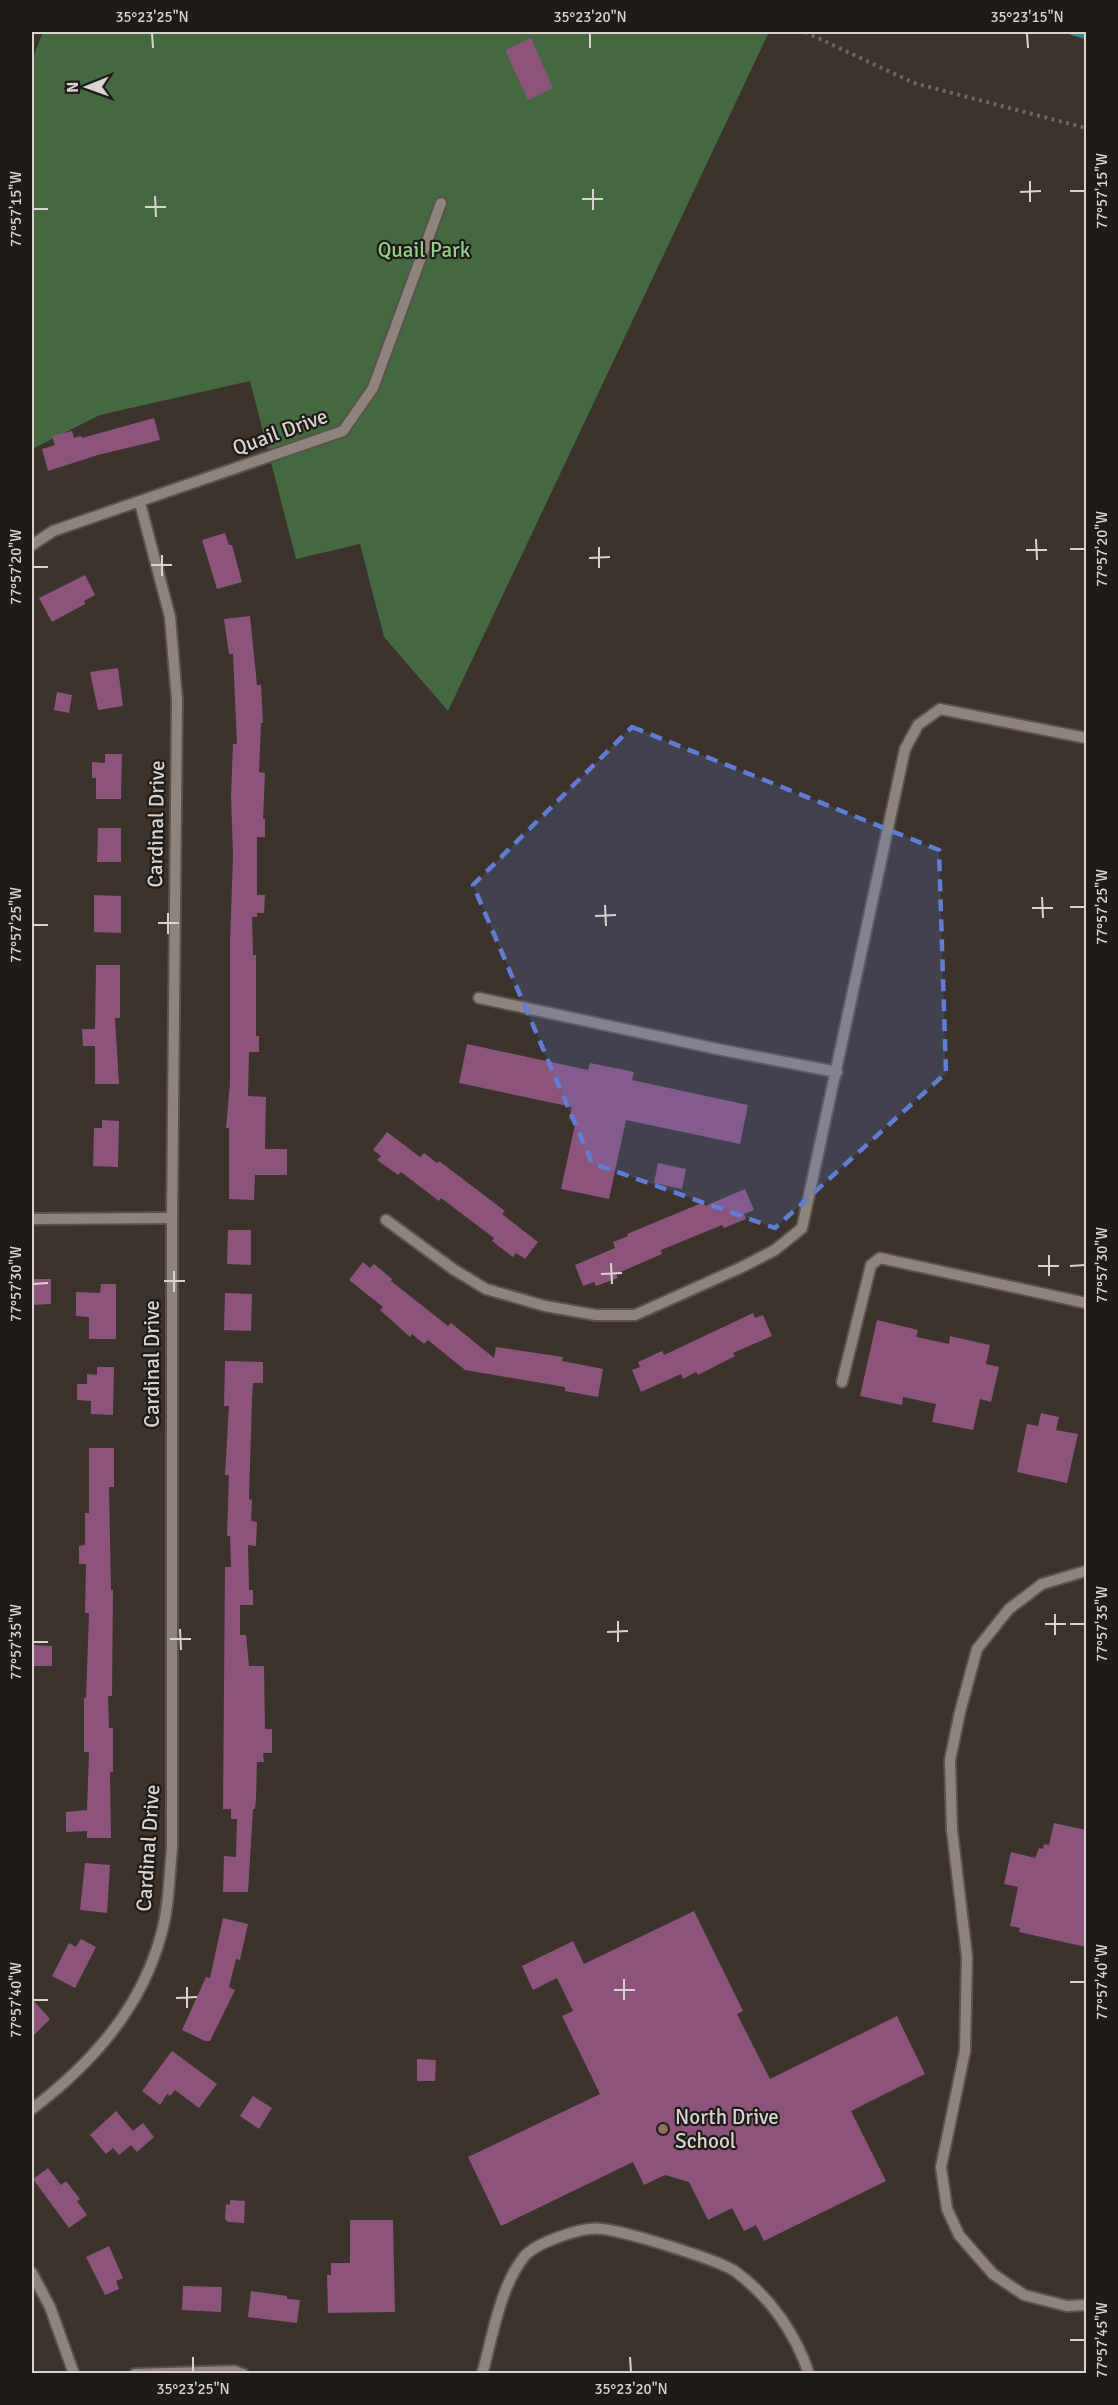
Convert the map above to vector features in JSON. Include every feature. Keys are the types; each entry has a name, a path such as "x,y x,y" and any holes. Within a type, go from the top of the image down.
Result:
{"street":[{"name":"Quail Drive","path":"32,545 53,531 140,503 343,431 373,388 441,203"},
{"name":"Cardinal Drive","path":"32,2109 70,2079 112,2034 145,1980 162,1934 172,1849 172,1218 177,700 170,617 140,503"},
{"path":"386,1220 453,1269 486,1289 545,1306 596,1315 635,1315 775,1250 802,1228 905,749 918,725 940,709 1086,738"},
{"path":"479,998 837,1072"},
{"path":"32,1219 172,1218"},
{"path":"842,1382 871,1265 880,1258 1086,1303"},
{"path":"1086,1570 1042,1584 1009,1609 977,1649 960,1712 950,1760 952,1830 967,1958 965,2051 941,2167 947,2209 959,2235 993,2274 1024,2295 1067,2306 1086,2305"},
{"path":"482,2373 504,2295 524,2256 563,2235 601,2228 671,2247 734,2270 772,2305 787,2326 809,2373"},
{"path":"32,2273 50,2307 74,2373"},
{"path":"135,2373 234,2371 243,2373"}],"path":[{"path":"805,32 914,83 1086,128"}],"highlighted area":[{"path":"632,727 939,850 946,1073 775,1228 592,1163 473,885"}],"green space":[{"name":"Quail Park","path":"43,32 769,32 448,711 384,637 360,544 296,559 250,381 100,415 32,449 32,60"}],"building":[{"path":"531,38 553,88 528,100 505,50"},
{"path":"154,418 160,440 98,455 48,471 42,449 55,445 52,436 72,431 74,438 81,436 82,438"},
{"path":"225,533 229,545 232,545 242,582 217,589 202,540"},
{"path":"85,575 95,595 84,601 85,604 52,622 39,598"},
{"path":"250,616 257,685 261,685 263,723 261,723 259,772 265,773 263,819 265,819 265,837 257,837 257,895 265,895 264,913 257,913 257,917 252,917 253,955 256,955 256,1036 259,1036 259,1052 249,1052 248,1096 266,1097 265,1149 287,1149 287,1175 255,1175 254,1200 229,1199 229,1128 226,1128 230,1083 230,942 233,855 231,796 233,744 237,744 233,654 229,654 224,619"},
{"path":"118,668 123,706 98,710 90,672"},
{"path":"57,692 72,695 69,713 54,710"},
{"path":"105,754 122,754 121,799 96,799 96,778 92,778 92,762 105,763"},
{"path":"98,828 121,828 121,862 97,862"},
{"path":"94,895 121,896 121,933 94,932"},
{"path":"96,965 120,965 120,1018 115,1018 119,1084 95,1084 95,1046 83,1046 82,1029 95,1029"},
{"path":"467,1044 588,1070 590,1063 634,1072 632,1080 748,1105 740,1144 626,1120 609,1199 561,1189 576,1120 569,1119 572,1107 459,1083"},
{"path":"102,1120 119,1121 118,1167 93,1166 94,1128 102,1128"},
{"path":"387,1132 420,1157 424,1153 437,1163 439,1161 505,1211 502,1214 538,1242 525,1259 516,1253 513,1257 492,1241 494,1238 441,1198 439,1201 401,1172 398,1175 377,1160 381,1156 373,1150"},
{"path":"658,1163 686,1169 682,1189 654,1183"},
{"path":"745,1189 754,1210 744,1214 746,1219 724,1228 722,1225 661,1250 662,1254 616,1274 618,1278 596,1286 594,1282 583,1286 575,1265 615,1248 613,1242 704,1202 705,1206"},
{"path":"228,1230 251,1230 251,1265 227,1264"},
{"path":"363,1262 370,1268 374,1264 392,1279 391,1281 448,1326 451,1323 494,1358 496,1347 563,1357 562,1361 603,1369 598,1397 565,1391 565,1387 465,1370 428,1340 424,1344 412,1334 410,1337 380,1310 383,1307 349,1280"},
{"path":"32,1279 51,1279 51,1304 32,1305"},
{"path":"101,1284 116,1284 116,1339 89,1339 89,1317 76,1316 76,1292 100,1293"},
{"path":"225,1293 252,1294 251,1331 224,1330"},
{"path":"753,1313 755,1318 763,1315 772,1336 733,1353 735,1356 698,1375 696,1372 683,1379 681,1374 641,1392 632,1370 640,1367 638,1362 662,1351 664,1355"},
{"path":"877,1320 918,1330 916,1337 949,1344 950,1336 990,1345 986,1364 999,1367 991,1402 980,1399 973,1430 932,1422 936,1404 903,1397 902,1405 860,1396"},
{"path":"225,1361 263,1362 263,1383 253,1383 252,1399 249,1499 252,1500 251,1521 257,1522 256,1546 248,1545 249,1590 253,1590 253,1605 240,1605 240,1635 246,1635 249,1666 264,1666 265,1729 272,1729 272,1753 263,1753 264,1762 257,1762 248,1892 223,1892 224,1856 236,1857 237,1819 231,1819 231,1809 223,1809 225,1567 231,1567 230,1536 227,1536 229,1475 225,1475 229,1406 224,1406"},
{"path":"97,1367 114,1367 113,1415 91,1414 91,1401 77,1400 77,1384 87,1384 87,1374 97,1375"},
{"path":"1041,1413 1059,1417 1056,1430 1078,1434 1067,1483 1017,1472 1027,1424 1038,1426"},
{"path":"89,1448 114,1448 114,1487 109,1487 111,1590 113,1590 112,1696 108,1696 109,1728 113,1728 113,1772 110,1772 111,1838 87,1838 87,1831 66,1832 66,1812 87,1810 89,1752 84,1752 84,1698 86,1698 89,1613 85,1613 86,1564 79,1564 79,1546 85,1545 85,1513 89,1513"},
{"path":"33,1645 52,1646 52,1666 33,1666"},
{"path":"1054,1823 1086,1830 1086,1947 1019,1932 1020,1928 1010,1926 1018,1887 1004,1884 1011,1852 1035,1858 1039,1848 1043,1849 1044,1844 1049,1845"},
{"path":"85,1863 110,1865 107,1913 80,1910"},
{"path":"694,1911 743,2011 737,2014 770,2079 897,2016 925,2074 851,2111 886,2181 764,2241 756,2225 744,2231 732,2208 708,2220 689,2182 665,2175 644,2185 633,2162 501,2226 468,2157 600,2094 562,2016 573,2011 557,1978 533,1990 522,1966 573,1941 584,1964"},
{"path":"223,1918 248,1924 240,1960 236,1959 229,1987 235,1990 210,2041 205,2041 182,2030 206,1977 210,1978"},
{"path":"81,1939 96,1947 75,1988 52,1976 69,1943 76,1947"},
{"path":"32,1999 50,2019 32,2037"},
{"path":"172,2051 217,2084 199,2108 175,2090 170,2096 167,2094 160,2105 142,2091"},
{"path":"417,2059 436,2060 435,2081 417,2081"},
{"path":"253,2096 272,2108 259,2129 240,2116"},
{"path":"116,2111 133,2131 143,2123 154,2137 137,2152 131,2145 119,2155 113,2148 106,2154 90,2135"},
{"path":"48,2168 61,2185 66,2181 80,2199 77,2201 87,2215 69,2228 33,2179"},
{"path":"230,2200 245,2201 244,2223 228,2222 225,2219 226,2204 230,2205"},
{"path":"350,2220 393,2220 395,2312 328,2313 327,2275 331,2275 331,2263 350,2263"},
{"path":"109,2246 123,2278 116,2281 119,2289 105,2295 86,2257"},
{"path":"183,2286 222,2287 221,2312 182,2310"},
{"path":"251,2291 300,2300 297,2323 248,2317"}],"waterway":[{"path":"1072,32 1086,36"}],"place":[{"name":"North Drive School","path":"663,2129"}]}
